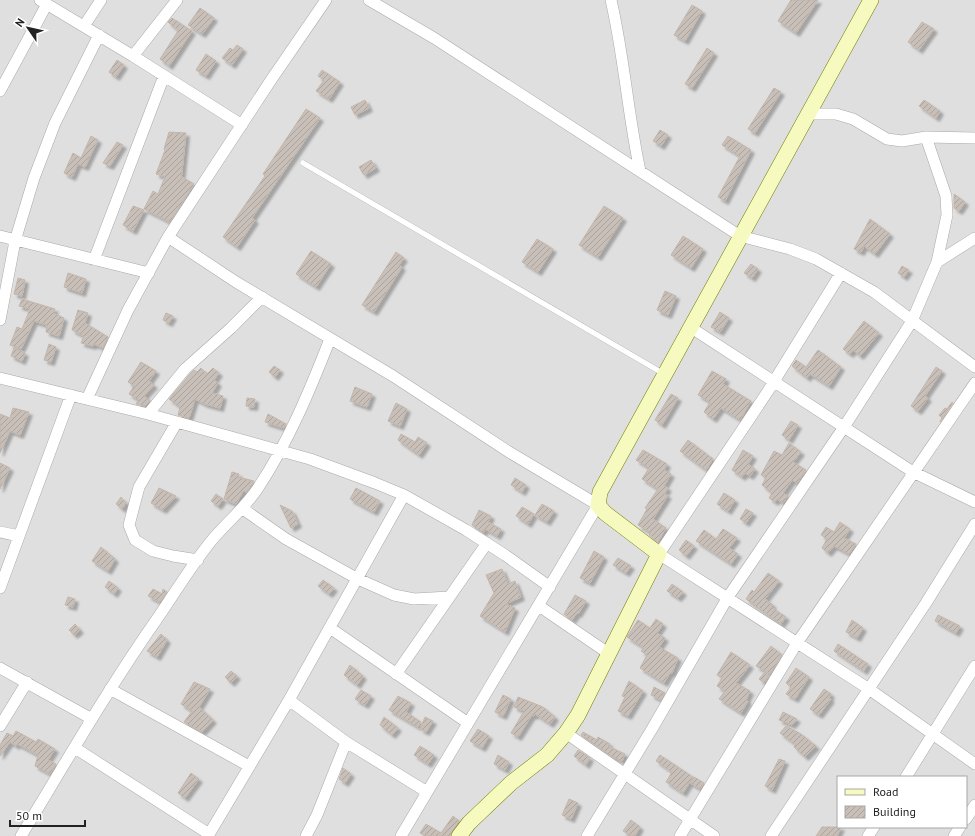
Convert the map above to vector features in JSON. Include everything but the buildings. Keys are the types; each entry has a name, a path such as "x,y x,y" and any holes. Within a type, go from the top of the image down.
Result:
{"street":[{"path":"84,26 101,0"},
{"path":"133,56 177,0"},
{"path":"87,399 128,310 168,237 326,0"},
{"path":"369,0 434,38 740,236 790,249 816,259 874,292 912,322 975,367"},
{"path":"611,0 619,32 631,131 640,171"},
{"path":"401,836 598,505 600,492 871,0"},
{"path":"0,91 44,2 242,125"},
{"path":"0,320 16,241 34,178 55,123 99,35"},
{"path":"94,260 164,76"},
{"path":"807,114 836,114 853,119 888,139 902,141 926,137 975,138"},
{"path":"587,836 728,597 844,427 912,322 937,262 947,215 946,196 926,137"},
{"path":"0,236 149,273"},
{"path":"168,237 262,297 393,376 509,452 598,505 605,513 659,554 869,689 975,764"},
{"path":"937,262 975,238"},
{"path":"459,836 469,823 511,783 547,755 566,733 578,715 659,554 774,380 841,273"},
{"path":"148,414 185,369 231,328 262,297"},
{"path":"690,327 774,380 913,472 975,502"},
{"path":"21,836 110,689 212,540 243,509 258,488 280,451 311,389 330,339"},
{"path":"0,378 148,414 310,459 404,495 487,543 550,587"},
{"path":"680,836 797,642 975,383"},
{"path":"0,588 71,395"},
{"path":"177,422 139,487 129,525 135,540 153,551 198,560"},
{"path":"75,748 209,835 289,700 404,495"},
{"path":"243,509 286,539 358,579 394,595 414,599 449,597"},
{"path":"771,836 926,603 975,524"},
{"path":"0,532 19,536"},
{"path":"396,674 487,543"},
{"path":"539,606 608,653"},
{"path":"330,628 468,723"},
{"path":"907,776 975,666"},
{"path":"0,668 92,719"},
{"path":"0,726 27,682"},
{"path":"110,689 249,766"},
{"path":"289,700 346,742 427,792"},
{"path":"566,733 624,775 714,836"},
{"path":"306,836 317,815 346,742"},
{"path":"967,817 975,806"}],"lane":[{"path":"303,163 664,374"}],"shaded area":[{"path":"0,0 975,0 975,836 0,836"}]}
